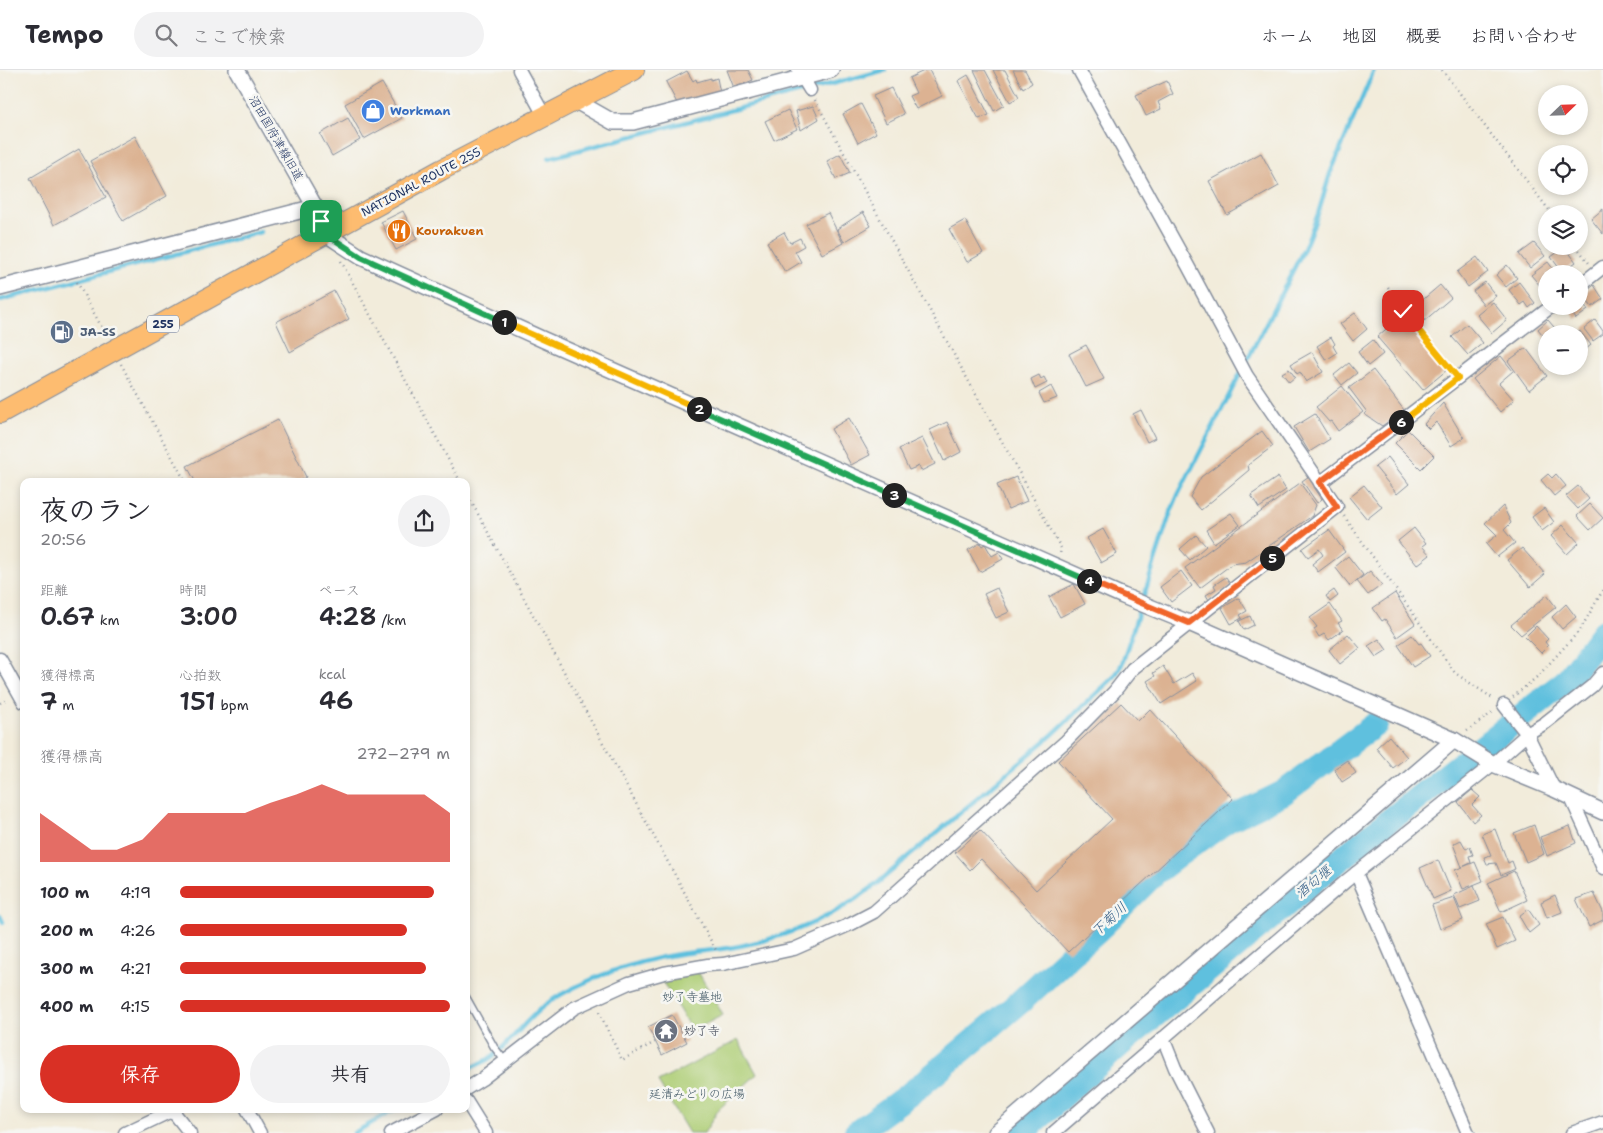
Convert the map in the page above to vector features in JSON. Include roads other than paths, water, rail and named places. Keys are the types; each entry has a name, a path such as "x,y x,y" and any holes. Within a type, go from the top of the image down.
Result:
{"highway":[{"name":"NATIONAL ROUTE 255","path":"0,414 441,170 634,70"}],"street":[{"name":"沼田国府津線旧道","path":"237,70 315,207 326,234"},
{"path":"519,70 545,117"},
{"path":"576,101 613,122 633,122 804,79 831,70"},
{"path":"470,1086 503,1059 574,1008 629,983 664,974 794,949 874,912 1066,741 1114,692 1132,669 1337,507 1247,376 1156,207 1079,70"},
{"path":"0,288 315,207"},
{"path":"326,234 361,257 544,340 1454,740 1492,764 1602,810"},
{"path":"1588,279 1600,269"},
{"path":"1320,482 1540,315"},
{"path":"0,658 20,695"},
{"path":"1053,1133 1356,873 1527,734 1545,723 1592,686 1603,673"},
{"path":"1504,705 1527,734 1554,789"},
{"path":"996,1133 1454,740"},
{"path":"1571,798 1603,868"},
{"path":"1356,873 1468,1133"},
{"path":"1163,1038 1174,1068 1208,1133"},
{"path":"470,1107 486,1133"},
{"path":"125,1133 167,1113"},
{"path":"179,1113 190,1133"},
{"path":"249,1113 260,1133"},
{"path":"391,1133 430,1113"},
{"path":"1572,1133 1603,1122"}],"lane":[{"path":"470,1005 503,1059"}],"waterway":[{"path":"549,158 885,70"},
{"path":"470,1068 490,1058 545,1005 565,992 595,978 630,965 659,958 732,947 776,937 810,924 843,907 874,886 1052,735 1115,676 1122,664 1170,514 1178,495 1304,249 1318,214 1330,174 1374,70"},
{"path":"0,300 261,232"},
{"name":"酒匂堰","path":"1022,1133 1122,1043 1328,869 1566,681 1603,632"},
{"name":"下菊川","path":"856,1133 915,1090 1020,1002 1105,923 1156,872 1228,820 1283,793 1376,724"},
{"path":"0,916 3,922"},
{"path":"354,1133 389,1113"}],"place":[{"name":"Workman","path":"373,111"},
{"name":"Kourakuen","path":"399,231"},
{"name":"JA-SS","path":"62,332"},
{"name":"妙了寺","path":"666,1031"}],"park label":[{"name":"妙了寺墓地","path":"692,997"},
{"name":"延清みどりの広場","path":"697,1094"}]}
